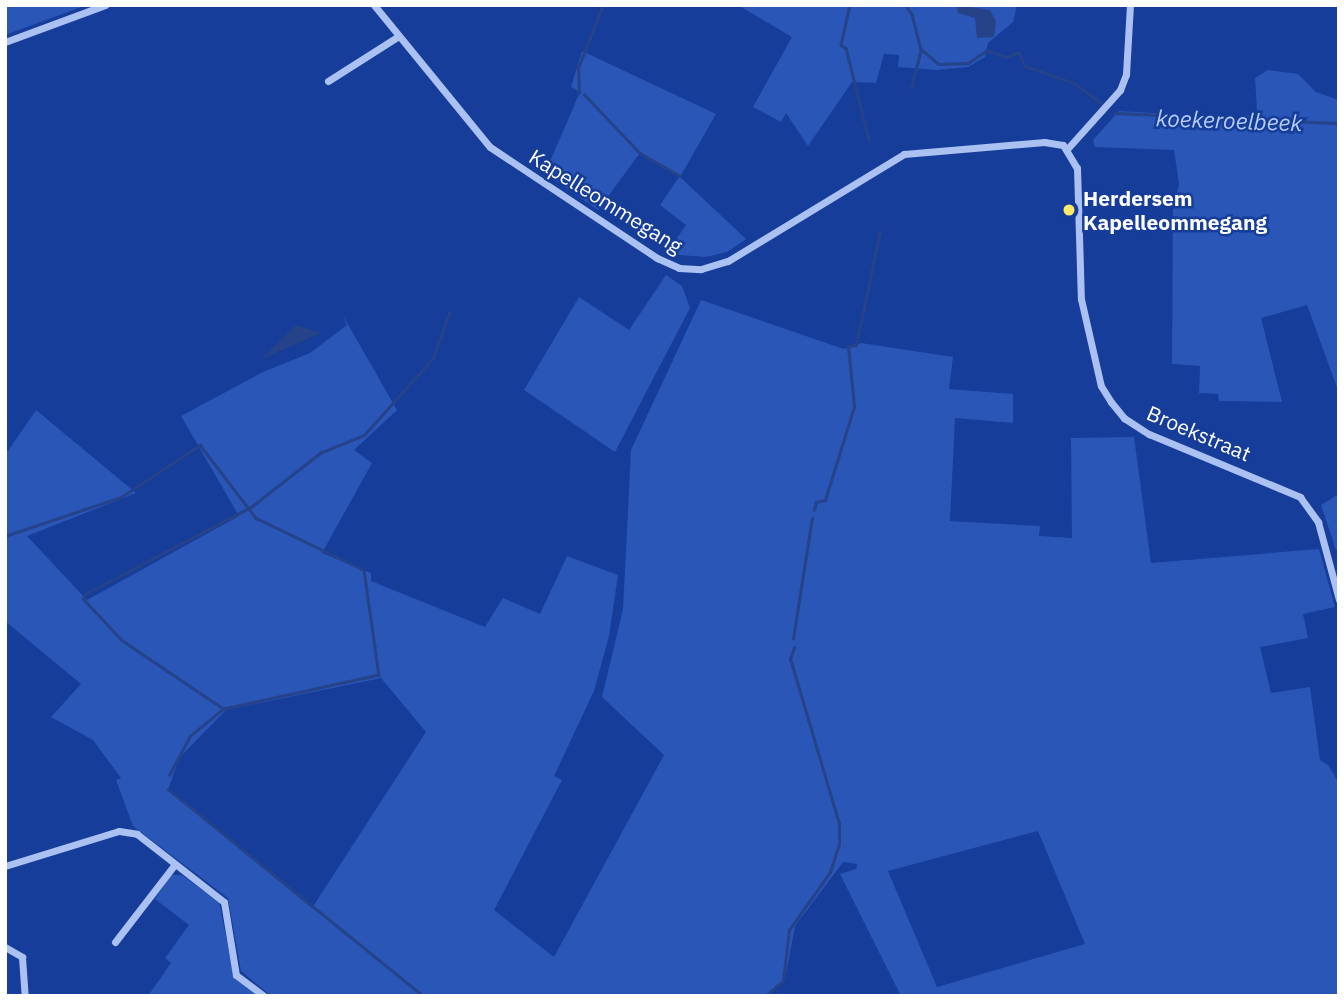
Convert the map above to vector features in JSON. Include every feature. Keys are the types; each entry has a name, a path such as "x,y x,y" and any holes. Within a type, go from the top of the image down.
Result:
{"street":[{"path":"5,42 106,5"},
{"name":"Kapelleommegang","path":"374,5 397,37 437,78 490,147 657,258 679,268 701,269 728,261 904,154 1044,142 1068,149"},
{"path":"1068,149 1120,90 1126,74 1130,5"},
{"path":"328,80 397,37"},
{"name":"Broekstraat","path":"1068,149 1077,168 1081,299 1101,386 1124,418 1139,428 1300,496 1318,522 1339,600"},
{"path":"5,866 119,831 137,834 224,902 236,975 264,996"},
{"path":"115,942 175,864"},
{"path":"5,947 22,957 26,996"}],"shaded area":[{"path":"5,5 87,5 5,35"},
{"path":"738,5 1017,5 1013,22 988,43 985,57 968,67 937,70 898,67 899,55 884,54 876,83 852,82 808,146 786,113 781,122 753,107 792,37"},
{"path":"956,5 990,10 996,21 994,37 977,38 975,18 958,13"},
{"path":"582,51 716,114 680,177 746,239 727,252 706,257 666,254 686,225 660,205 679,177 640,153 598,210 545,173 580,92 571,87"},
{"path":"1268,70 1298,74 1316,92 1339,100 1339,393 1307,305 1261,318 1282,402 1219,401 1218,394 1199,393 1200,366 1172,364 1173,209 1179,184 1174,150 1095,147 1093,140 1119,111 1240,118 1257,112 1255,78"},
{"path":"666,275 682,286 690,308 615,452 524,390 579,297 629,330"},
{"path":"701,300 844,349 861,343 953,357 949,389 1013,394 1013,423 955,418 950,521 1040,526 1039,536 1072,538 1071,438 1134,437 1151,563 1319,549 1335,607 1303,614 1308,638 1260,647 1271,693 1310,687 1320,760 1328,765 1339,783 1339,996 901,996 840,874 856,869 857,864 843,862 795,926 785,979 765,996 271,996 241,971 228,898 133,826 116,780 121,778 93,740 51,717 81,684 5,621 5,448 8,451 36,410 136,493 27,536 87,600 239,516 181,416 263,372 310,353 347,325 342,314 397,410 354,450 372,463 322,553 371,573 371,581 485,627 503,598 540,614 567,556 618,575 609,636 594,691 554,776 562,780 494,910 554,957 664,755 602,697 623,609 631,450","holes":["381,678 426,732 312,908 168,790 179,758 226,710","1038,831 1085,944 937,987 888,871"]},
{"path":"296,325 321,333 262,359 263,357"},
{"path":"1339,494 1339,548 1336,550 1321,505"},
{"path":"171,875 182,875 219,902 234,976 258,996 148,996 171,963 165,958 189,925 155,899"}],"waterway":[{"path":"579,93 578,68 603,5"},
{"path":"850,5 841,45 846,48 869,140"},
{"name":"koekeroelbeek","path":"905,5 912,14 921,49 939,64 968,63 987,50 1006,57 1019,52 1025,66 1074,83 1102,103"},
{"path":"911,88 921,49"},
{"path":"584,94 640,153 680,176"},
{"name":"koekeroelbeek","path":"1115,113 1339,123"},
{"path":"814,510 816,502 825,500 854,407 848,346 856,345 880,231"},
{"path":"169,775 190,736 223,709 122,641 83,599 85,594 251,507 320,453 364,435 433,358 449,313"},
{"path":"5,536 121,497 200,445 256,518 364,570 379,675 225,709"},
{"path":"793,639 812,518"},
{"path":"765,996 783,981 789,930 830,872 839,845 839,824 790,659 794,648"},
{"path":"168,789 424,996"}],"place":[{"name":"Herdersem Kapelleommegang","path":"1069,210"}]}
